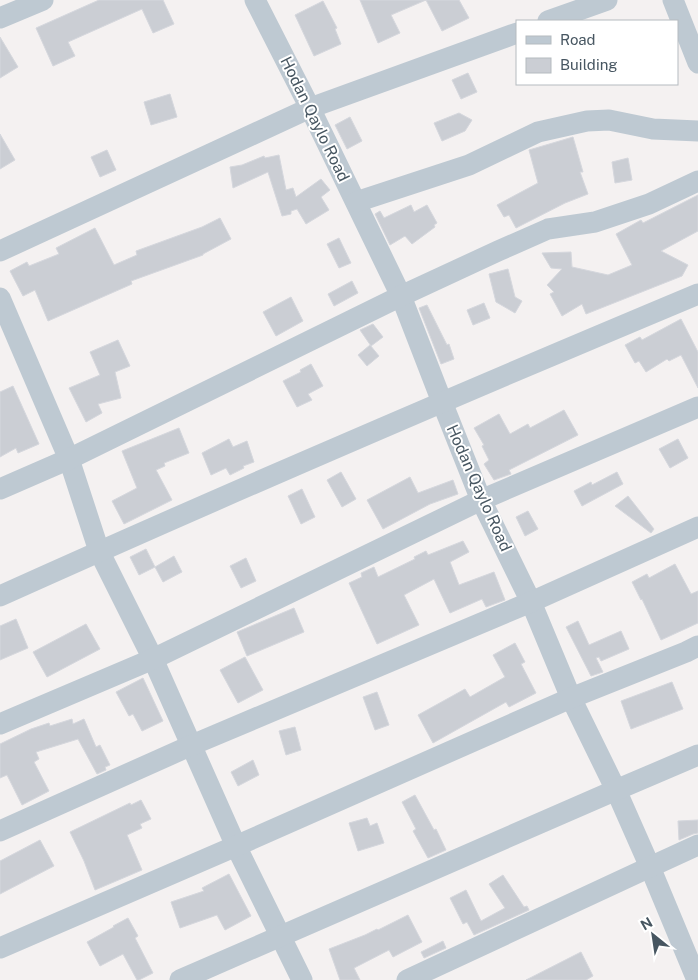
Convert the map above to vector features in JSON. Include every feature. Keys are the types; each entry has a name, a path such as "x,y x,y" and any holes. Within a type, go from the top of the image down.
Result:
{"street":[{"path":"0,18 43,0"},
{"name":"Hodan Qaylo Road","path":"255,0 310,108 401,296 481,500 531,602 571,698 616,790 697,980"},
{"path":"551,20 607,0"},
{"path":"673,0 698,64"},
{"path":"0,251 310,108 516,33"},
{"path":"356,202 469,165 538,132 587,121 609,120 653,129 698,131"},
{"path":"0,489 69,459 401,296 548,229 595,222 649,204 698,182"},
{"path":"0,596 442,402 698,294"},
{"path":"0,298 69,459 99,551 153,659 236,846 302,980"},
{"path":"0,724 153,659 481,500 698,407"},
{"path":"0,831 192,746 531,602 698,527"},
{"path":"0,948 571,698 698,646"},
{"path":"180,980 698,755"},
{"path":"407,980 698,845"}],"building":[{"path":"99,0 163,0 174,24 153,33 142,9 68,42 75,56 53,66 36,28"},
{"path":"360,0 426,0 391,15 400,33 378,43"},
{"path":"426,0 459,0 469,18 442,31"},
{"path":"323,1 337,28 335,29 341,44 314,56 295,15"},
{"path":"0,37 18,67 0,78"},
{"path":"468,73 477,92 461,99 452,80"},
{"path":"170,94 177,117 151,125 144,102"},
{"path":"459,113 472,120 465,131 442,141 434,123"},
{"path":"350,117 362,141 347,149 335,125"},
{"path":"0,134 15,160 0,169"},
{"path":"573,137 583,172 580,172 588,194 565,203 516,228 509,215 504,217 497,205 538,183 529,150"},
{"path":"107,150 116,170 100,177 91,157"},
{"path":"279,155 286,190 293,188 296,197 321,179 330,190 321,197 329,210 306,224 297,209 291,211 291,214 282,216 268,172 233,188 230,167 242,165 264,156 265,158"},
{"path":"628,158 632,180 615,183 612,162"},
{"path":"698,195 698,231 661,251 688,265 682,276 586,314 582,304 562,316 550,294 554,292 547,285 562,269 551,268 542,253 571,252 572,267 608,275 632,265 616,234 641,220 643,223"},
{"path":"411,205 414,212 427,205 437,223 434,225 435,227 412,244 405,236 390,245 375,214 380,211 384,218"},
{"path":"220,218 231,239 203,255 131,281 132,284 48,321 35,290 23,296 10,271 27,262 29,266 59,254 56,248 95,228 114,265 137,255 136,251 202,227"},
{"path":"339,238 351,263 339,268 327,244"},
{"path":"508,269 515,297 522,301 515,313 496,302 489,274"},
{"path":"352,281 358,293 334,306 328,294"},
{"path":"291,297 303,321 276,336 263,312"},
{"path":"484,303 490,318 473,325 467,310"},
{"path":"427,305 447,345 449,344 454,359 441,364 419,308"},
{"path":"681,319 698,352 698,388 681,355 669,361 667,359 646,372 639,361 635,363 625,345 640,337 642,340"},
{"path":"373,324 383,337 371,346 360,330"},
{"path":"118,340 130,366 115,372 121,398 98,404 102,413 86,422 69,388 100,375 90,352"},
{"path":"370,345 379,356 367,366 358,355"},
{"path":"311,364 323,386 308,394 312,400 297,407 283,381 301,372 300,370"},
{"path":"13,386 39,444 18,453 16,448 0,457 0,392"},
{"path":"564,410 578,435 509,470 511,474 494,480 484,464 489,460 482,446 484,445 474,428 499,414 510,434 528,424 530,428"},
{"path":"179,428 189,453 164,463 165,466 156,470 172,500 124,524 112,501 137,488 122,451"},
{"path":"229,439 233,447 247,441 254,462 243,466 244,468 230,475 226,468 211,475 202,453"},
{"path":"678,439 688,458 670,468 659,449"},
{"path":"341,472 356,499 342,507 327,480"},
{"path":"617,472 623,484 582,506 574,491 591,482 592,485"},
{"path":"410,477 418,493 453,480 458,494 430,504 383,529 367,500"},
{"path":"302,489 315,517 301,524 288,496"},
{"path":"628,496 654,529 651,533 615,506"},
{"path":"528,511 538,529 525,536 516,517"},
{"path":"463,541 469,552 450,562 459,585 494,572 505,600 486,607 482,599 450,613 434,579 404,595 419,625 377,644 349,583 362,577 361,573 374,567 378,577 415,559 414,557 426,551 428,555"},
{"path":"146,549 155,567 139,575 130,557"},
{"path":"174,556 182,572 163,582 155,567"},
{"path":"246,558 256,581 241,588 230,566"},
{"path":"675,564 691,594 698,591 698,623 661,640 632,582 647,574 649,578"},
{"path":"294,608 304,632 247,656 237,632"},
{"path":"16,619 28,648 0,660 0,626"},
{"path":"578,621 589,645 621,631 629,649 601,661 599,657 596,658 603,672 591,676 566,627"},
{"path":"86,624 100,649 47,677 33,652"},
{"path":"515,643 525,662 521,664 536,693 509,707 506,702 433,743 418,715 465,689 470,697 505,677 493,655"},
{"path":"245,657 263,690 238,703 220,670"},
{"path":"143,678 163,721 142,731 133,714 129,716 116,692"},
{"path":"672,682 683,709 631,729 621,701"},
{"path":"377,692 389,725 375,730 363,697"},
{"path":"72,719 73,724 84,719 96,747 100,745 110,765 105,767 106,770 97,774 78,739 36,752 39,759 34,762 49,791 22,805 7,775 0,778 0,744 31,729 49,723 50,726"},
{"path":"295,727 301,750 286,755 279,731"},
{"path":"253,760 259,775 238,786 231,772"},
{"path":"415,795 434,830 436,829 446,850 428,858 413,831 416,829 402,802"},
{"path":"141,800 151,819 140,824 142,828 127,835 142,870 95,890 70,832 130,803 131,805"},
{"path":"367,818 370,826 377,823 384,843 358,851 349,823"},
{"path":"698,820 698,833 679,840 678,821"},
{"path":"40,840 54,866 0,894 0,861"},
{"path":"229,874 251,916 225,930 217,915 180,928 171,902 204,891 202,888"},
{"path":"503,875 524,907 527,906 529,910 474,935 467,922 463,924 450,898 466,890 481,921 505,908 489,884"},
{"path":"408,915 422,942 393,957 389,950 354,968 360,980 340,980 329,949 378,930"},
{"path":"128,918 138,936 135,938 153,973 139,980 137,980 123,954 100,966 87,942"},
{"path":"443,941 446,948 424,958 421,952"},
{"path":"581,952 593,976 586,980 526,980"}]}
